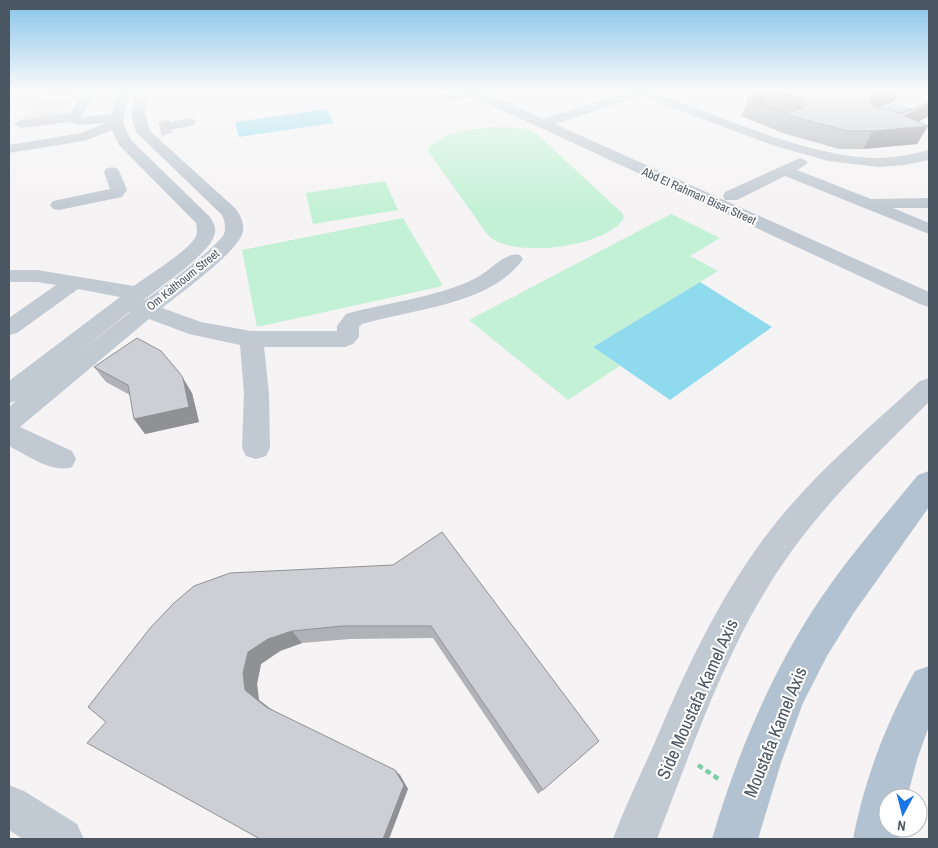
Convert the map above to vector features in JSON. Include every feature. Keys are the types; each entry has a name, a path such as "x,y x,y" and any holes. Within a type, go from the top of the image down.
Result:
{"main road":[{"name":"Moustafa Kamel Axis","path":"735,839 784,702 813,644 846,591 929,484"},
{"path":"876,839 883,803 904,739 929,685"}],"street":[{"path":"9,137 56,130"},
{"path":"9,150 84,137 98,130"},
{"name":"Om Kalthoum Street","path":"9,422 193,251 206,236 208,229 204,221 130,177 124,142 119,130"},
{"name":"Om Kalthoum Street","path":"12,388 136,302 217,253 234,233 236,223 230,213 158,130"},
{"name":"Abd El Rahman Bisar Street","path":"567,130 929,300"},
{"name":"Abd El Rahman Bisar Street","path":"582,130 929,285"},
{"path":"752,130 815,154 868,161 898,161 926,149"},
{"path":"769,130 779,139 858,153 884,152 908,148 926,149"},
{"path":"731,196 785,172 815,154"},
{"path":"785,172 929,229"},
{"path":"58,205 116,193 130,177"},
{"path":"862,202 929,203"},
{"path":"9,276 37,276 73,282 136,302 197,328 252,339 258,400 256,448"},
{"path":"9,294 37,276"},
{"path":"9,328 73,282"},
{"name":"Side Moustafa Kamel Axis","path":"636,839 714,652 745,596 779,543 815,500 929,387"},
{"path":"9,434 62,459"},
{"path":"9,806 62,839"}],"lane":[{"path":"252,339 345,339 348,337 348,326 354,319 423,302 483,284 501,272 513,259"}],"path":[{"path":"673,748 748,799"}],"green space":[{"path":"471,130 527,130 536,133 622,213 624,218 615,228 600,236 561,246 521,247 504,244 491,238 428,151 429,146 445,136"},
{"path":"385,181 398,210 313,224 306,193"},
{"path":"671,214 720,238 690,256 718,271 593,347 620,366 568,400 469,320"},
{"path":"403,218 443,286 257,327 242,250"}],"water":[{"path":"237,130 289,130 239,137"},
{"path":"700,282 772,327 670,400 593,347"}],"building":[{"path":"843,130 889,130 873,131"},
{"path":"137,338 161,351 178,371 183,378 189,407 134,419 128,385 94,367"},
{"path":"442,532 599,741 543,790 431,626 342,626 292,631 268,639 248,652 243,673 245,690 266,707 395,770 404,785 383,839 260,839 87,743 106,722 88,707 151,627 194,586 230,573 393,565"}]}
